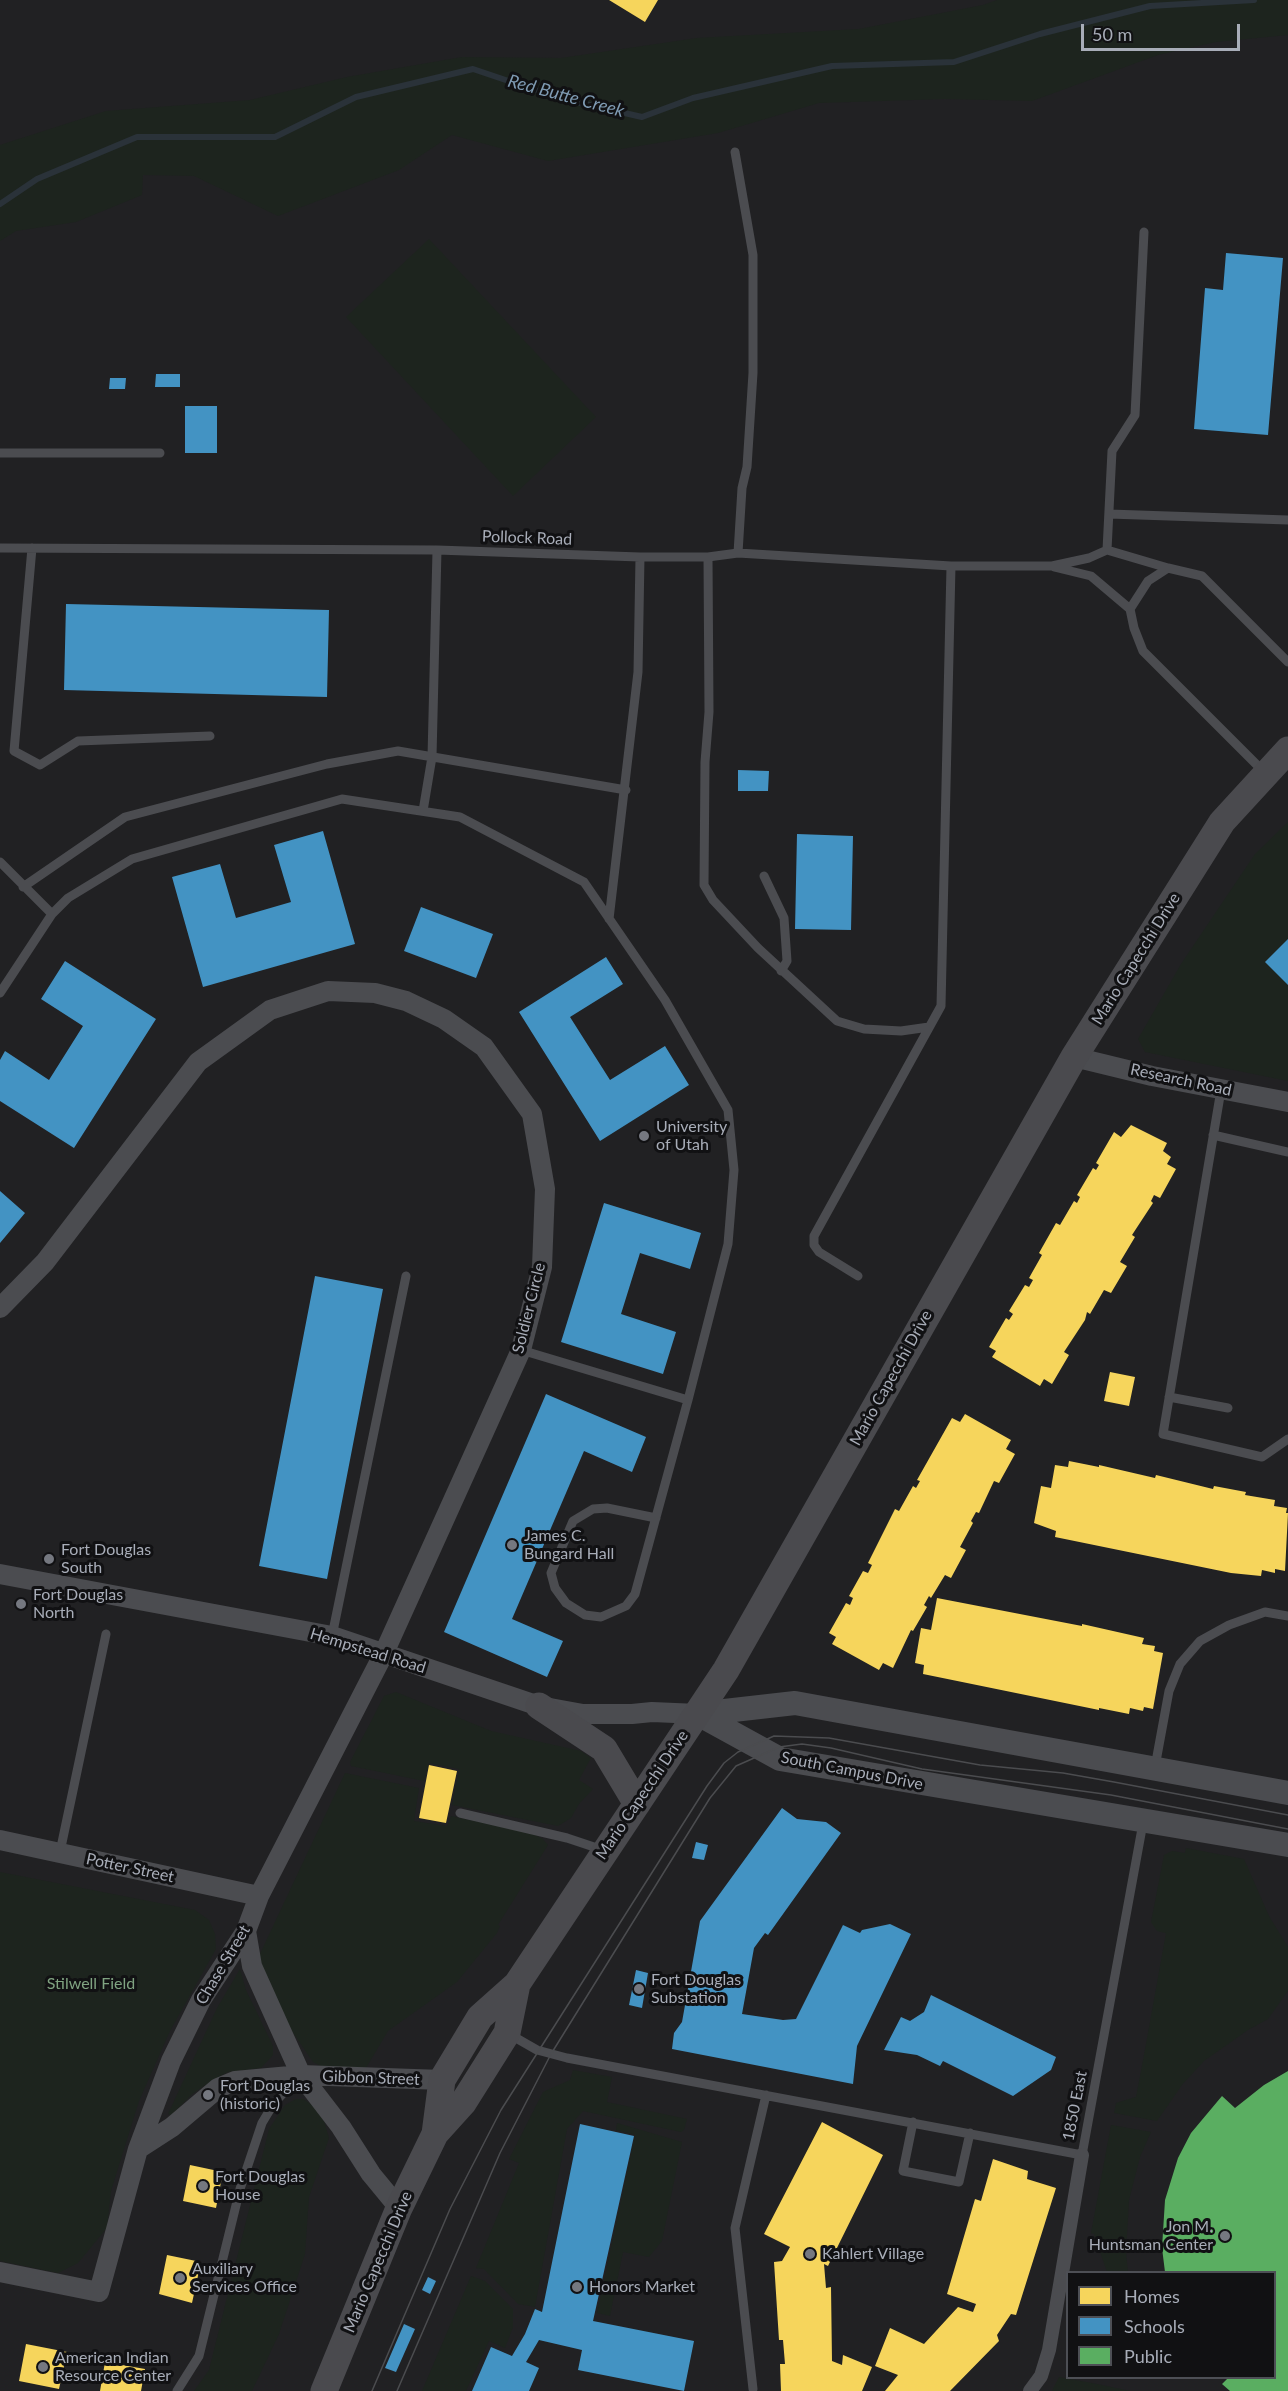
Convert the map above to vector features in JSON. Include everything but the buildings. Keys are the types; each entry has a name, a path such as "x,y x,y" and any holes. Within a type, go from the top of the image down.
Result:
{"main road":[{"name":"Mario Capecchi Drive","path":"435,2134 442,2080 480,2017 517,1984 698,1714 732,1660 1074,1057 1222,822 1278,770 1288,750"},
{"path":"539,1706 604,1749 637,1804"},
{"name":"Mario Capecchi Drive","path":"324,2391 399,2208 435,2134 463,2103 507,2033 517,1984"}],"street":[{"name":"Soldier Circle","path":"0,1308 45,1262 198,1062 270,1010 328,992 375,993 406,1001 444,1019 484,1047 532,1114 545,1189 542,1267 521,1350 384,1653"},
{"name":"Research Road","path":"1074,1057 1221,1090 1288,1102"},
{"name":"Hempstead Road","path":"0,1574 332,1636 539,1706 582,1714 652,1712 698,1714"},
{"name":"Chase Street","path":"0,2272 99,2292 138,2149 171,2061 201,2000 246,1931 259,1896 384,1653"},
{"path":"698,1714 795,1703 1288,1793"},
{"name":"South Campus Drive","path":"698,1714 780,1759 1288,1845"},
{"name":"Potter Street","path":"0,1840 259,1896"},
{"name":"Gibbon Street","path":"246,1931 256,1975 301,2075 371,2174 399,2208"},
{"name":"Gibbon Street","path":"138,2149 172,2127 198,2102 218,2088 235,2081 301,2075 442,2080"},
{"name":"1850 East","path":"1030,2391 1041,2376 1049,2350 1082,2155"}],"lane":[{"path":"735,152 753,267 753,373 747,467 742,488 738,553"},
{"path":"1107,550 1112,451 1135,415 1144,232"},
{"path":"0,453 160,453"},
{"path":"1109,514 1288,520"},
{"name":"Pollock Road","path":"0,548 437,550 640,557 708,557 738,553 951,566 1052,566"},
{"path":"32,548 15,751 40,765 78,741 210,736"},
{"path":"423,811 432,757 437,550"},
{"path":"1052,566 1089,558 1107,550 1202,576 1288,662"},
{"path":"609,919 626,790 638,672 640,557"},
{"path":"708,557 709,712 705,762 704,885 712,900 781,971 825,1012 849,1027 901,1031 929,1027"},
{"path":"858,1276 819,1252 814,1245 814,1236 940,1006 951,566"},
{"path":"1052,566 1091,576 1130,609 1143,651 1278,770"},
{"path":"1130,609 1148,581 1168,568"},
{"path":"23,888 126,817 327,764 398,751 626,790"},
{"path":"0,993 52,914 68,898 132,860 342,799 460,817 584,882 665,1000 728,1110 734,1170 728,1244 688,1401 656,1518 635,1594 626,1606 601,1617 585,1615 566,1603 555,1588 551,1574 573,1521 593,1509 607,1508 656,1518"},
{"path":"0,861 23,888 52,914"},
{"path":"764,876 784,918 787,961 781,971"},
{"path":"1221,1090 1163,1434 1262,1457 1288,1439"},
{"path":"1214,1135 1288,1152"},
{"path":"332,1636 406,1276"},
{"path":"521,1350 688,1401"},
{"path":"1169,1397 1228,1408"},
{"path":"1154,1767 1169,1691 1180,1664 1200,1641 1229,1625 1265,1612 1288,1616"},
{"path":"60,1852 106,1634"},
{"path":"460,1813 567,1838 605,1851"},
{"name":"1850 East","path":"1082,2155 1143,1822"},
{"path":"507,2033 537,2050 567,2058 1082,2155"},
{"path":"177,2391 199,2356 240,2189 262,2123 274,2103 301,2075"},
{"path":"753,2389 735,2229 766,2096"},
{"path":"913,2122 903,2171 936,2178 959,2182 970,2133"}],"shaded area":[{"name":"University of Utah","path":"0,0 1288,0 1288,2391 0,2391"}],"green space":[{"path":"997,0 1288,0 1288,35 1216,42 1158,55 1032,101 945,99 819,103 718,133 548,161 452,135 399,170 278,216 194,176 143,175 142,195 76,222 16,231 0,241 0,145 106,111 250,100 347,77 462,57 561,58 697,38 859,29 983,5"},
{"path":"429,239 596,417 513,496 346,317"},
{"path":"1288,822 1288,939 1265,962 1288,985 1288,1081 1145,1052 1138,1039 1181,964 1255,854"},
{"path":"396,1692 491,1731 581,1751 591,1758 579,1780 593,1789 579,1804 571,1818 558,1826 452,1805 459,1769 429,1763 424,1781 351,1766 350,1762 384,1696"},
{"path":"345,1773 419,1788 414,1821 447,1826 451,1816 531,1833 543,1839 548,1845 498,1925 500,1926 497,1933 457,1982 388,2031 366,2068 325,2068 313,2062 273,2000 259,1956"},
{"path":"1186,1848 1244,1859 1269,1916 1288,1947 1288,1991 1268,2019 1204,2061 1182,2085 1157,2121 1114,2113 1116,2103 1136,2097 1166,1933 1157,1931 1151,1922 1164,1855 1172,1851 1185,1853"},
{"name":"Stilwell Field","path":"0,1872 195,1910 209,1920 215,1934 216,1949 170,2031 139,2101 111,2191 107,2228 78,2263 58,2273 0,2261"},
{"path":"240,1969 246,1990 273,2046 273,2055 261,2068 228,2072 211,2081 191,2095 172,2115 168,2114 217,2008"},
{"path":"573,2070 612,2077 607,2102 687,2119 684,2130 681,2132 583,2111 567,2129 535,2307 518,2304 484,2269 476,2268 519,2163 509,2159 543,2092 570,2080"},
{"path":"296,2099 303,2099 314,2106 324,2121 329,2138 309,2197 305,2254 279,2334 252,2391 194,2391 209,2370 269,2129 285,2105"},
{"path":"617,2123 682,2142 662,2241 649,2257 623,2252 610,2316 597,2313 635,2135 616,2130"},
{"path":"1111,2125 1151,2132 1140,2157 1129,2200 1126,2253 1128,2271 1107,2271 1094,2234 1091,2233"},
{"path":"471,2276 485,2281 513,2309 513,2327 505,2348 489,2341 466,2391 422,2391"},
{"path":"1059,2377 1130,2391 1052,2391"}],"waterway":[{"name":"Red Butte Creek","path":"0,204 37,179 137,137 275,137 356,97 473,69 559,98 642,117 693,98 832,66 954,62 1040,34 1150,6 1254,0"}],"tram line":[{"path":"372,2391 450,2209 501,2110 707,1786 724,1763 738,1752 774,1736 829,1738 980,1765 1063,1773 1288,1815"},
{"path":"397,2391 500,2153 551,2054 710,1798 736,1766 779,1747 802,1744 831,1748 922,1769 1111,1795 1288,1829"}],"place":[{"name":"University of Utah","path":"644,1136"},
{"name":"James C. Bungard Hall","path":"512,1545"},
{"name":"Fort Douglas South","path":"49,1559"},
{"name":"Fort Douglas North","path":"21,1604"},
{"name":"Fort Douglas Substation","path":"639,1989"},
{"name":"Fort Douglas (historic)","path":"208,2095"},
{"name":"Fort Douglas House","path":"203,2186"},
{"name":"Jon M. Huntsman Center","path":"1225,2236"},
{"name":"Kahlert Village","path":"810,2254"},
{"name":"Auxiliary Services Office","path":"180,2278"},
{"name":"Honors Market","path":"577,2287"},
{"name":"American Indian Resource Center","path":"43,2367"}]}
